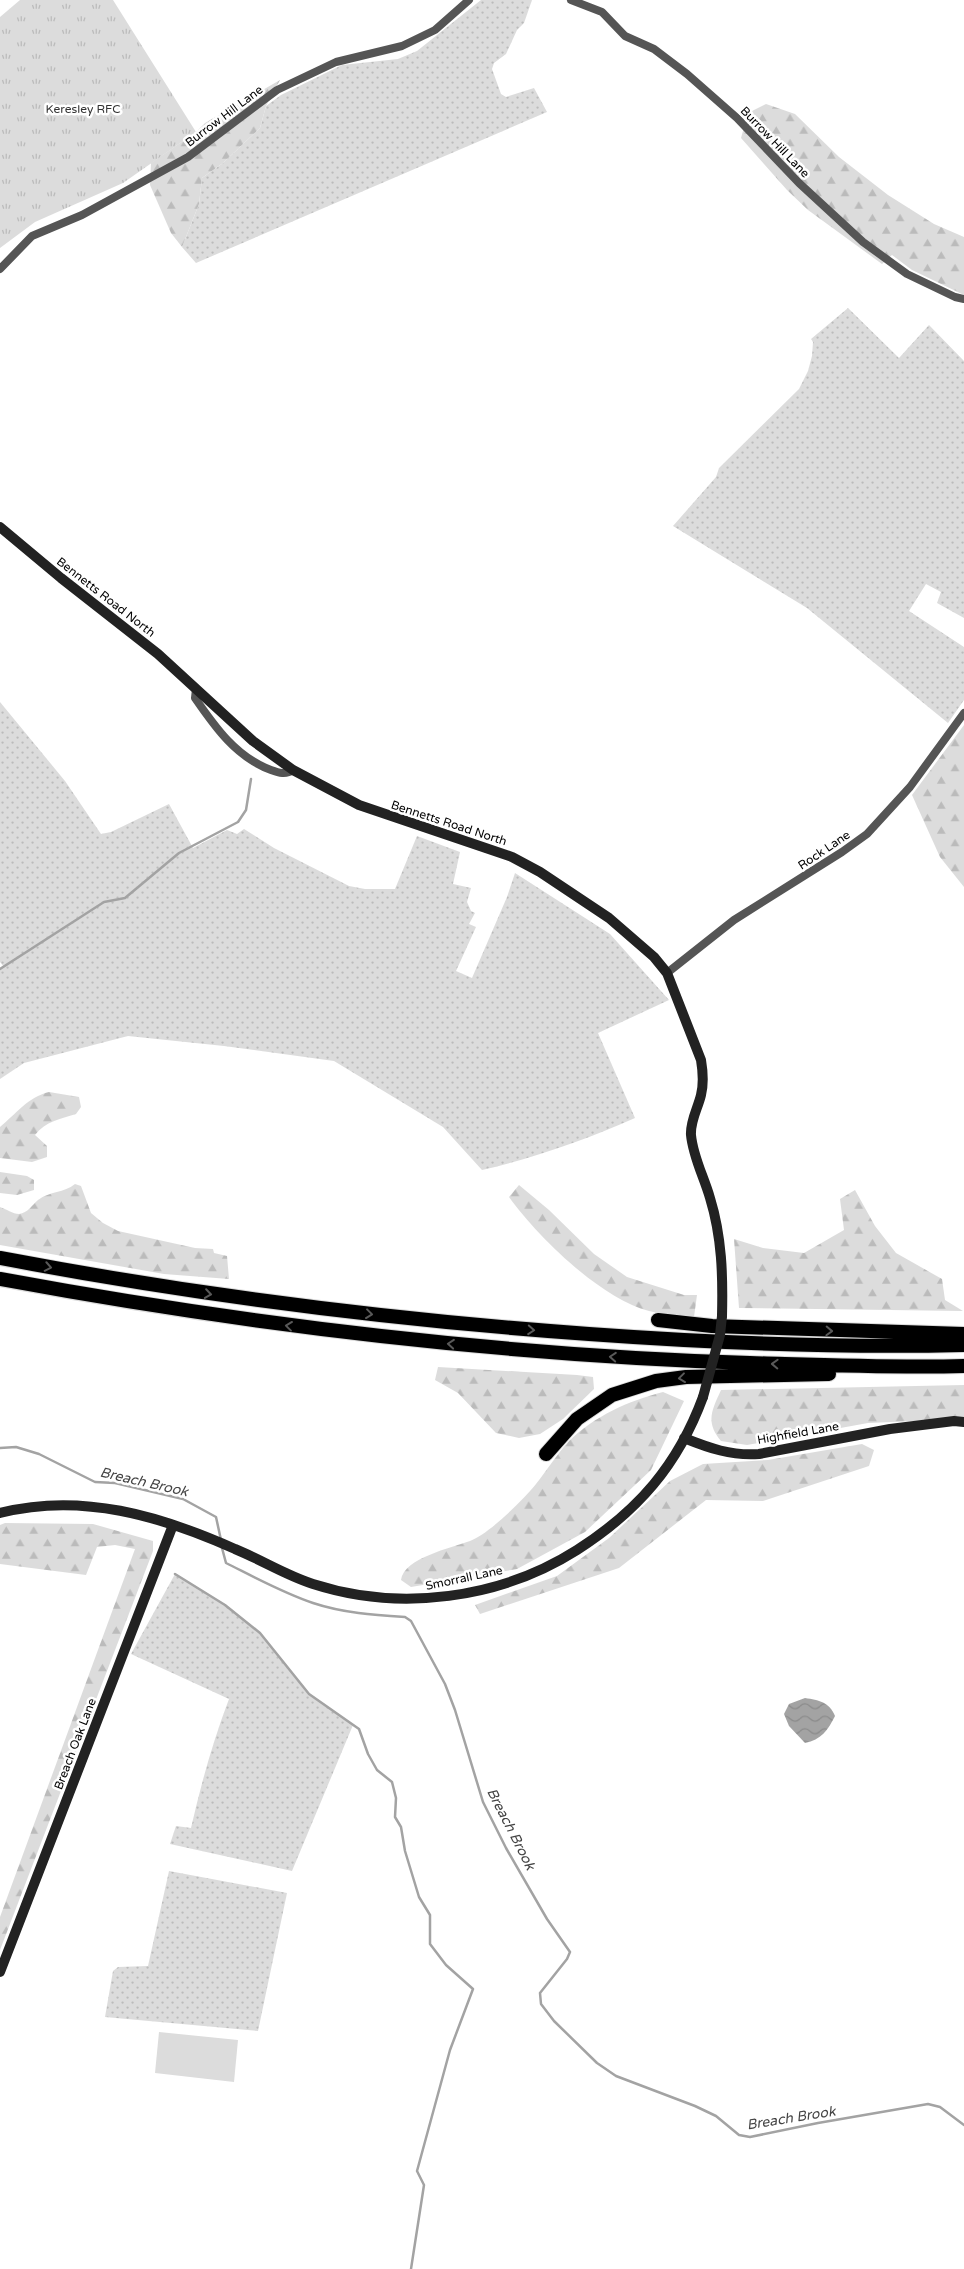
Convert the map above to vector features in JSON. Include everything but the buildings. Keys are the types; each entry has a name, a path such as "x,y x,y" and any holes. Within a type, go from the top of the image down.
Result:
{"highway":[{"path":"0,1258 139,1284 214,1295 468,1326 662,1339 818,1345 964,1345"},
{"path":"0,1279 75,1293 271,1324 495,1348 678,1361 961,1366"},
{"path":"658,1320 712,1326 964,1334"},
{"path":"546,1454 577,1419 612,1395 656,1381 686,1377 841,1374 961,1366"}],"street":[{"name":"Burrow Hill Lane","path":"0,269 32,236 82,215 188,157 278,90 336,62 402,46 435,30 469,0"},
{"name":"Burrow Hill Lane","path":"571,0 602,12 625,36 654,49 686,74 737,118 799,184 863,242 907,274 941,291 964,299"},
{"name":"Bennetts Road North","path":"0,527 158,654 253,741 293,770 359,805 492,849 540,872 609,918 654,957 667,973 701,1060 703,1072 702,1093 692,1124 691,1134 698,1165 710,1196 721,1249 722,1316 720,1335 696,1418 684,1438"},
{"name":"Bennetts Road North","path":"196,689 195,698 210,720 242,753 262,766 280,773 289,773 293,770"},
{"name":"Rock Lane","path":"667,973 734,920 842,852 867,834 910,786 964,713"},
{"name":"Highfield Lane","path":"684,1438 720,1452 742,1455 758,1454 890,1429 954,1421 964,1422"},
{"name":"Smorrall Lane","path":"0,1513 51,1505 79,1505 120,1509 174,1525 213,1540 304,1581 359,1596 388,1599 434,1598 507,1583 554,1564 609,1529 652,1487 684,1438"},
{"name":"Breach Oak Lane","path":"0,1972 174,1525"}],"green space":[{"name":"Keresley RFC","path":"20,0 113,0 196,132 123,183 35,222 0,248 0,17"},
{"path":"481,0 532,0 524,23 517,30 506,54 494,63 492,69 501,94 506,97 534,88 547,112 196,263 182,247 199,204 202,178 223,163 260,128 266,106 281,95 342,65 398,59 417,51"},
{"path":"280,80 266,106 260,128 223,163 202,178 199,204 182,247 171,233 150,185 151,163 196,132 205,123"},
{"path":"766,104 795,114 839,157 888,195 934,224 964,237 964,295 912,270 892,255 882,264 808,210 787,190 741,138 748,113"},
{"path":"848,308 899,358 929,325 964,361 964,618 937,603 941,592 926,584 909,611 964,647 964,700 948,723 807,608 673,526 716,477 719,468 799,389 808,371 812,356 813,342 811,339"},
{"path":"0,702 65,781 101,834 111,832 169,804 193,848 227,830 237,834 244,829 274,848 349,886 365,889 395,889 417,836 460,852 453,884 471,888 467,902 471,911 475,913 469,924 476,927 456,971 472,978 507,897 515,873 610,934 669,1000 598,1033 635,1118 559,1148 482,1170 443,1127 334,1061 224,1046 128,1036 24,1063 0,1079 0,969 4,967 0,962"},
{"path":"964,725 964,887 940,857 912,795"},
{"path":"49,1092 79,1097 81,1107 76,1114 49,1124 35,1135 47,1146 47,1157 32,1162 0,1158 0,1127 28,1102"},
{"path":"0,1172 27,1176 34,1180 34,1190 17,1195 0,1193"},
{"path":"75,1184 81,1186 91,1213 103,1223 118,1231 195,1248 213,1249 214,1253 227,1256 229,1279 164,1274 0,1245 0,1207 19,1214 43,1197"},
{"path":"519,1185 549,1210 594,1254 627,1277 684,1295 697,1295 694,1317 649,1311 611,1294 591,1280 553,1247 521,1213 509,1197"},
{"path":"855,1190 875,1226 896,1253 942,1279 945,1300 963,1311 739,1308 734,1239 763,1248 804,1253 844,1230 840,1199"},
{"path":"438,1367 593,1377 594,1389 563,1419 540,1434 519,1438 496,1433 458,1393 435,1380"},
{"path":"964,1385 964,1419 868,1423 747,1445 721,1441 713,1428 712,1422 713,1410 721,1390"},
{"path":"663,1392 684,1401 651,1470 585,1532 517,1569 411,1587 401,1580 404,1572 419,1560 470,1541 496,1524 530,1491 569,1441 590,1424 613,1410"},
{"path":"862,1444 874,1450 869,1466 763,1501 706,1500 619,1568 480,1614 475,1605 557,1576 609,1538 670,1481 703,1464 768,1460"},
{"path":"5,1523 93,1524 153,1541 153,1551 0,1950 0,1917 135,1549 115,1545 97,1547 86,1575 0,1564 0,1525"},
{"path":"175,1574 227,1607 260,1633 309,1694 353,1725 292,1871 170,1844 176,1826 191,1828 208,1763 229,1699 131,1654"},
{"path":"169,1871 287,1893 258,2031 105,2017 113,1971 118,1967 148,1966"},
{"path":"159,2032 238,2040 234,2082 155,2073"}],"water":[{"path":"805,1698 823,1702 833,1711 835,1716 830,1726 820,1737 805,1743 789,1726 784,1714 789,1704"}],"waterway":[{"path":"0,969 104,902 125,898 179,853 238,822 246,810 251,779"},
{"name":"Breach Brook","path":"0,1448 16,1447 39,1454 95,1482 115,1483 183,1499 216,1517 221,1540"},
{"name":"Breach Brook","path":"222,1548 226,1563 302,1599 336,1609 405,1617 411,1621 445,1684 455,1710 483,1802 506,1848 547,1919 570,1952 567,1959 540,1993 541,2004 554,2021 597,2063 616,2076 716,2116 739,2135 750,2137 928,2104 940,2107 964,2125"},
{"path":"175,1574 225,1605 260,1633 309,1694 359,1729 368,1754 377,1770 392,1782 396,1798 395,1817 401,1827 405,1851 419,1897 430,1915 430,1944 446,1965 473,1989 450,2050 417,2171 424,2185 411,2269"}]}
